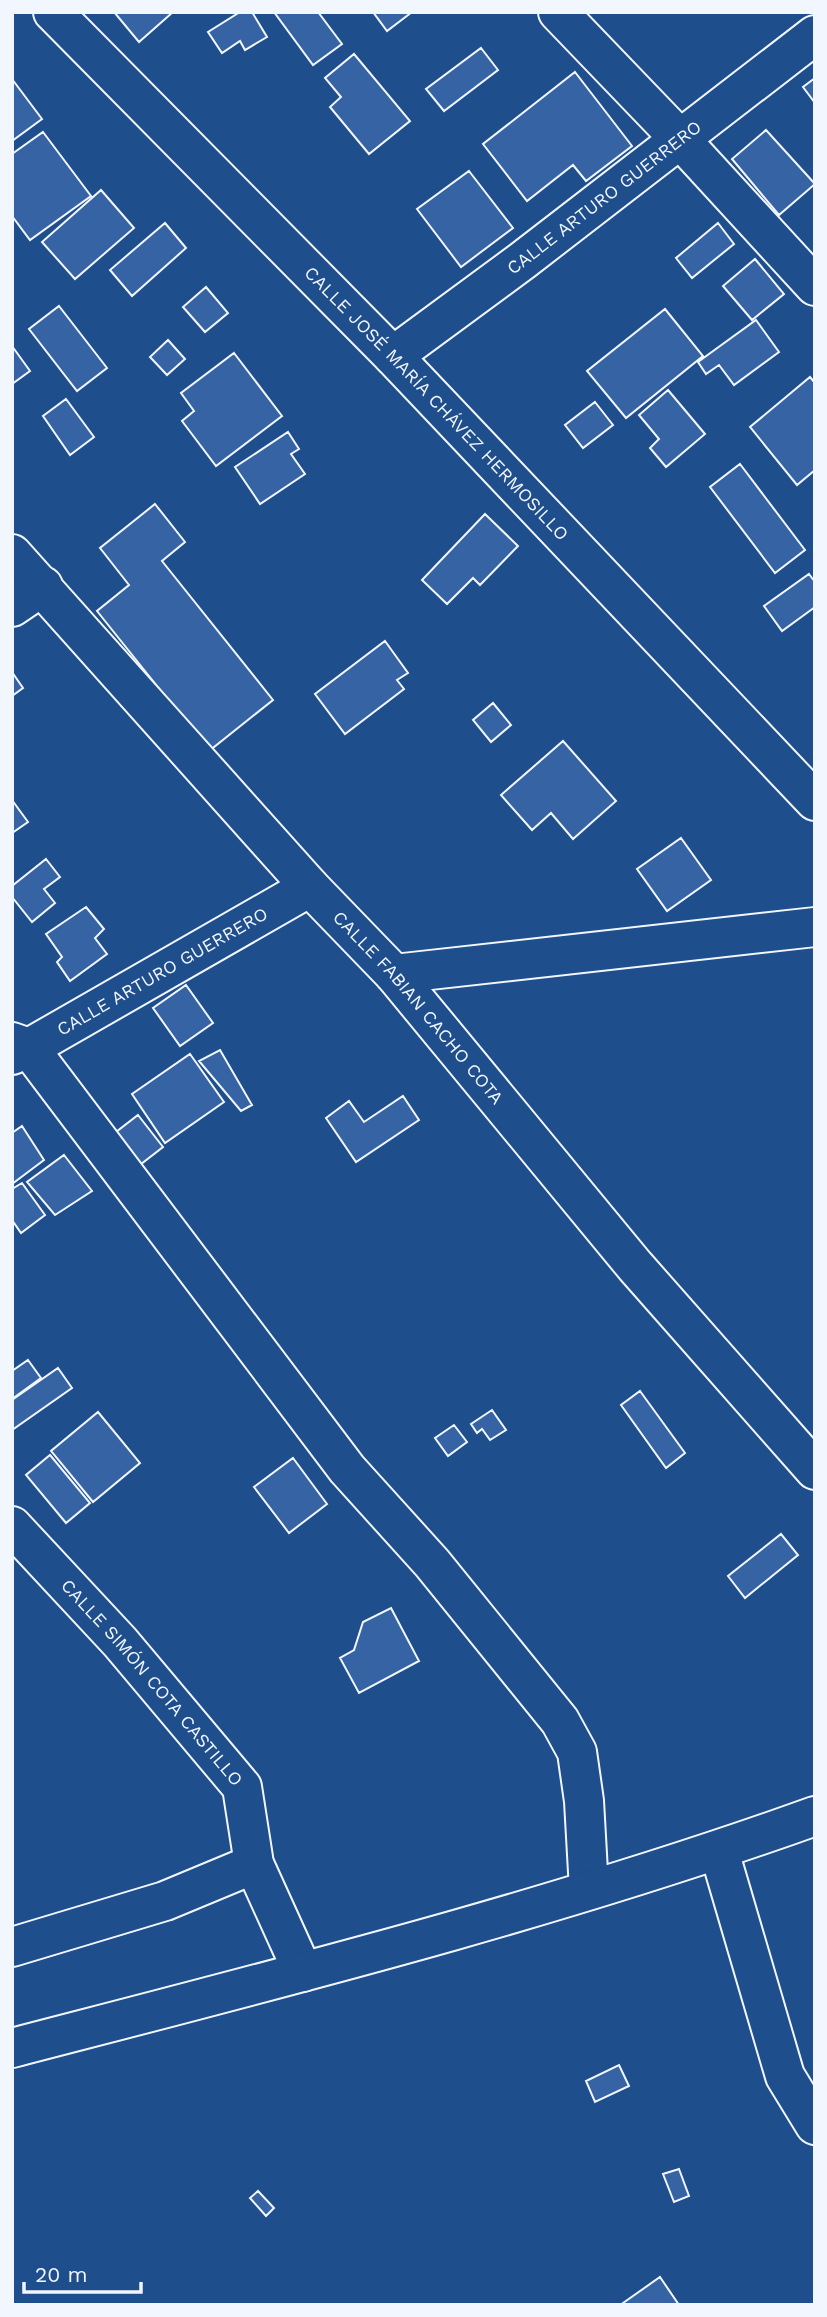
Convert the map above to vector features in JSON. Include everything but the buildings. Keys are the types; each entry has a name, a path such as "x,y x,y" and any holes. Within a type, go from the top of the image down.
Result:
{"street":[{"name":"CALLE JOSÉ MARÍA CHÁVEZ HERMOSILLO","path":"53,12 393,356 815,801"},
{"path":"558,12 680,139 815,286"},
{"name":"CALLE ARTURO GUERRERO","path":"393,356 815,35"},
{"name":"CALLE FABIAN CACHO COTA","path":"12,554 27,597 394,974 635,1266 815,1469"},
{"name":"CALLE ARTURO GUERRERO","path":"18,1048 310,887"},
{"path":"394,974 815,927"},
{"path":"18,1048 347,1469 432,1563 560,1721 577,1752 584,1801 589,1890"},
{"name":"CALLE SIMÓN COTA CASTILLO","path":"12,1526 120,1642 242,1787 254,1864 303,1972"},
{"path":"12,2048 303,1972 589,1890 719,1851 815,1816"},
{"path":"719,1851 785,2076 815,2125"},
{"path":"12,1947 165,1901 254,1864"}]}
